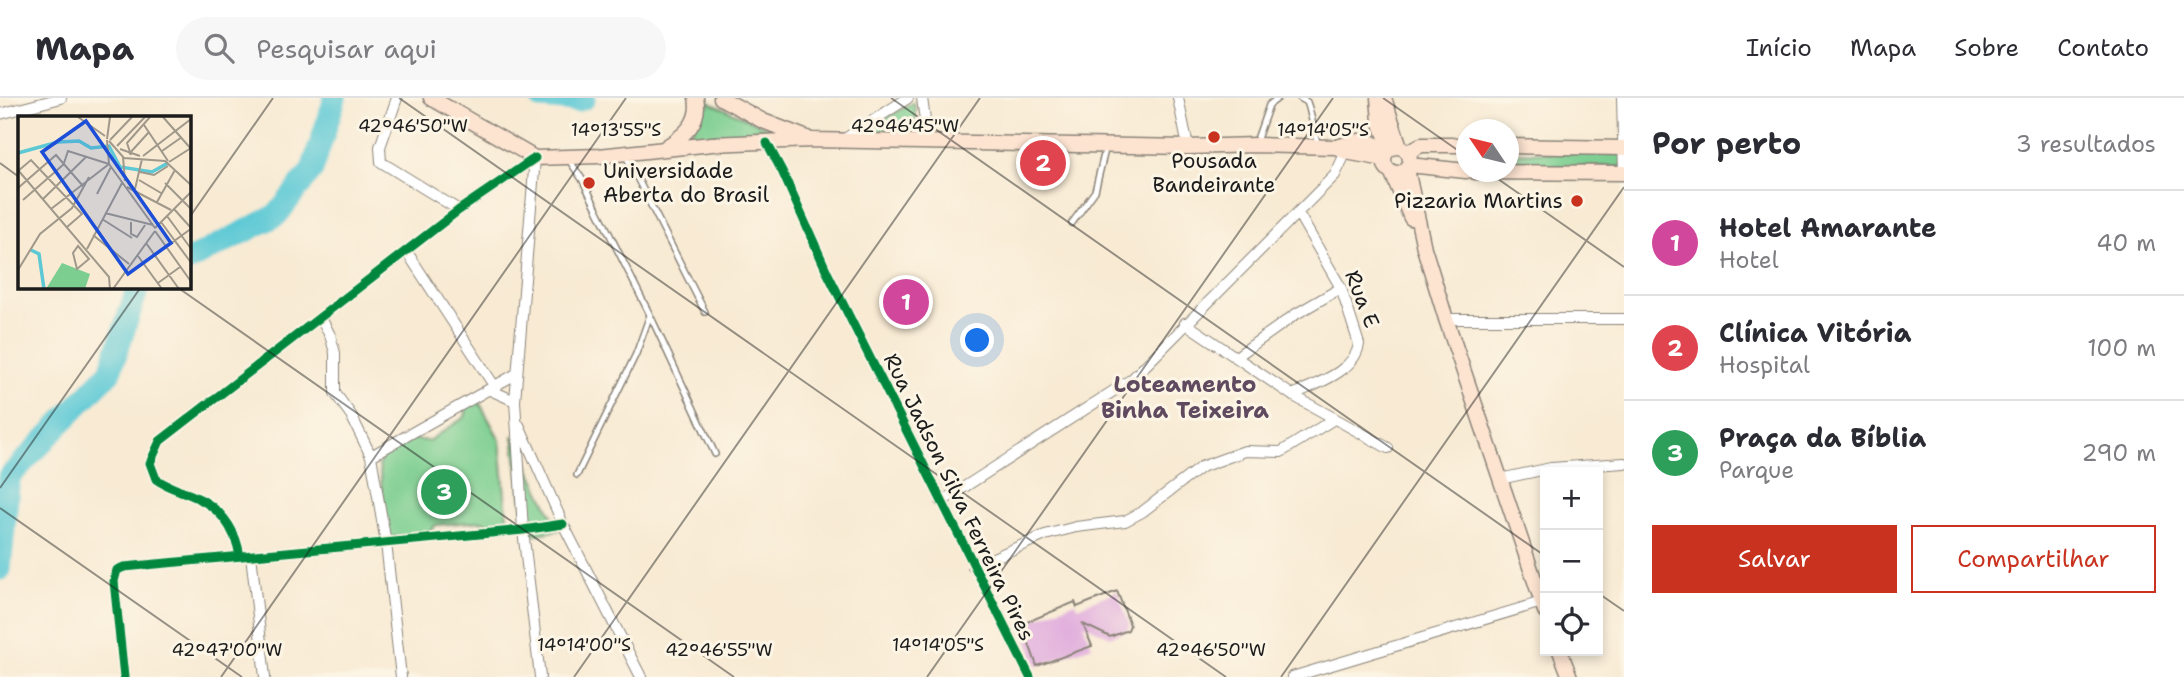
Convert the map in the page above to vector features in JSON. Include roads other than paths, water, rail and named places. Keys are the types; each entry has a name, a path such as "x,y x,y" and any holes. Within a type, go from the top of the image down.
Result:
{"main road":[{"path":"431,98 535,158 568,158 712,144 812,140 1188,147 1318,146 1341,150 1359,142 1370,142 1397,158 1456,169"},
{"path":"662,149 686,134 698,111 696,98"},
{"path":"721,98 763,121 812,140"},
{"path":"1378,98 1380,121 1397,158"},
{"path":"1384,98 1397,158 1446,319 1540,595"},
{"path":"1397,158 1421,145 1456,145"},
{"path":"1519,146 1624,148"},
{"path":"1519,173 1624,174"},
{"path":"1562,656 1570,677"}],"street":[{"path":"0,114 61,98"},
{"path":"397,98 380,147 381,162 459,210"},
{"path":"842,141 908,98"},
{"path":"922,98 928,143"},
{"path":"1178,98 1188,147"},
{"path":"1622,98 1624,174"},
{"name":"Rua Jadson Silva Ferreira Pires","path":"767,143 828,274 1030,677"},
{"path":"941,502 1124,385 1335,175 1341,150"},
{"path":"265,677 245,556 229,525 221,513 199,498 156,479 151,470 151,458 160,441 169,433 459,210 535,158"},
{"path":"535,158 515,401 523,530 540,677"},
{"name":"Rua E","path":"1292,395 1343,369 1358,352 1359,344 1340,288 1298,213"},
{"path":"407,252 493,389 515,401"},
{"path":"1236,357 1288,319 1340,288"},
{"path":"321,318 335,353 335,393 351,415 371,456 386,543 401,677"},
{"path":"1446,319 1624,319"},
{"path":"1185,323 1277,386 1388,449"},
{"path":"371,456 516,374"},
{"path":"516,418 564,524 641,677"},
{"path":"973,566 1045,535 1076,527 1125,521 1142,512 1201,467 1245,451 1282,452 1334,419"},
{"path":"1500,479 1551,468 1624,463"},
{"path":"124,677 114,582 117,570 131,565 386,543 564,524"},
{"path":"1292,677 1540,608"}],"lane":[{"path":"1255,145 1269,105 1278,98"},
{"path":"1300,98 1307,102 1318,146"},
{"path":"1072,223 1095,191 1106,146"},
{"path":"625,153 705,312"},
{"path":"568,158 582,179 650,315 715,454"},
{"path":"577,475 636,355 650,315"}],"waterway":[{"path":"191,259 277,215 312,170 335,98"},
{"path":"541,98 575,101 584,98"},
{"path":"0,569 9,477 110,372 137,289"}],"place":[{"name":"Pousada Bandeirante","path":"1214,137"},
{"name":"Clínica Vitória","path":"1043,163"},
{"name":"Universidade Aberta do Brasil","path":"589,183"},
{"name":"Pizzaria Martins","path":"1577,201"},
{"name":"Hotel Amarante","path":"906,302"},
{"name":"Praça da Bíblia","path":"444,492"}],"district":[{"name":"Loteamento Binha Teixeira","path":"1185,397"}]}
